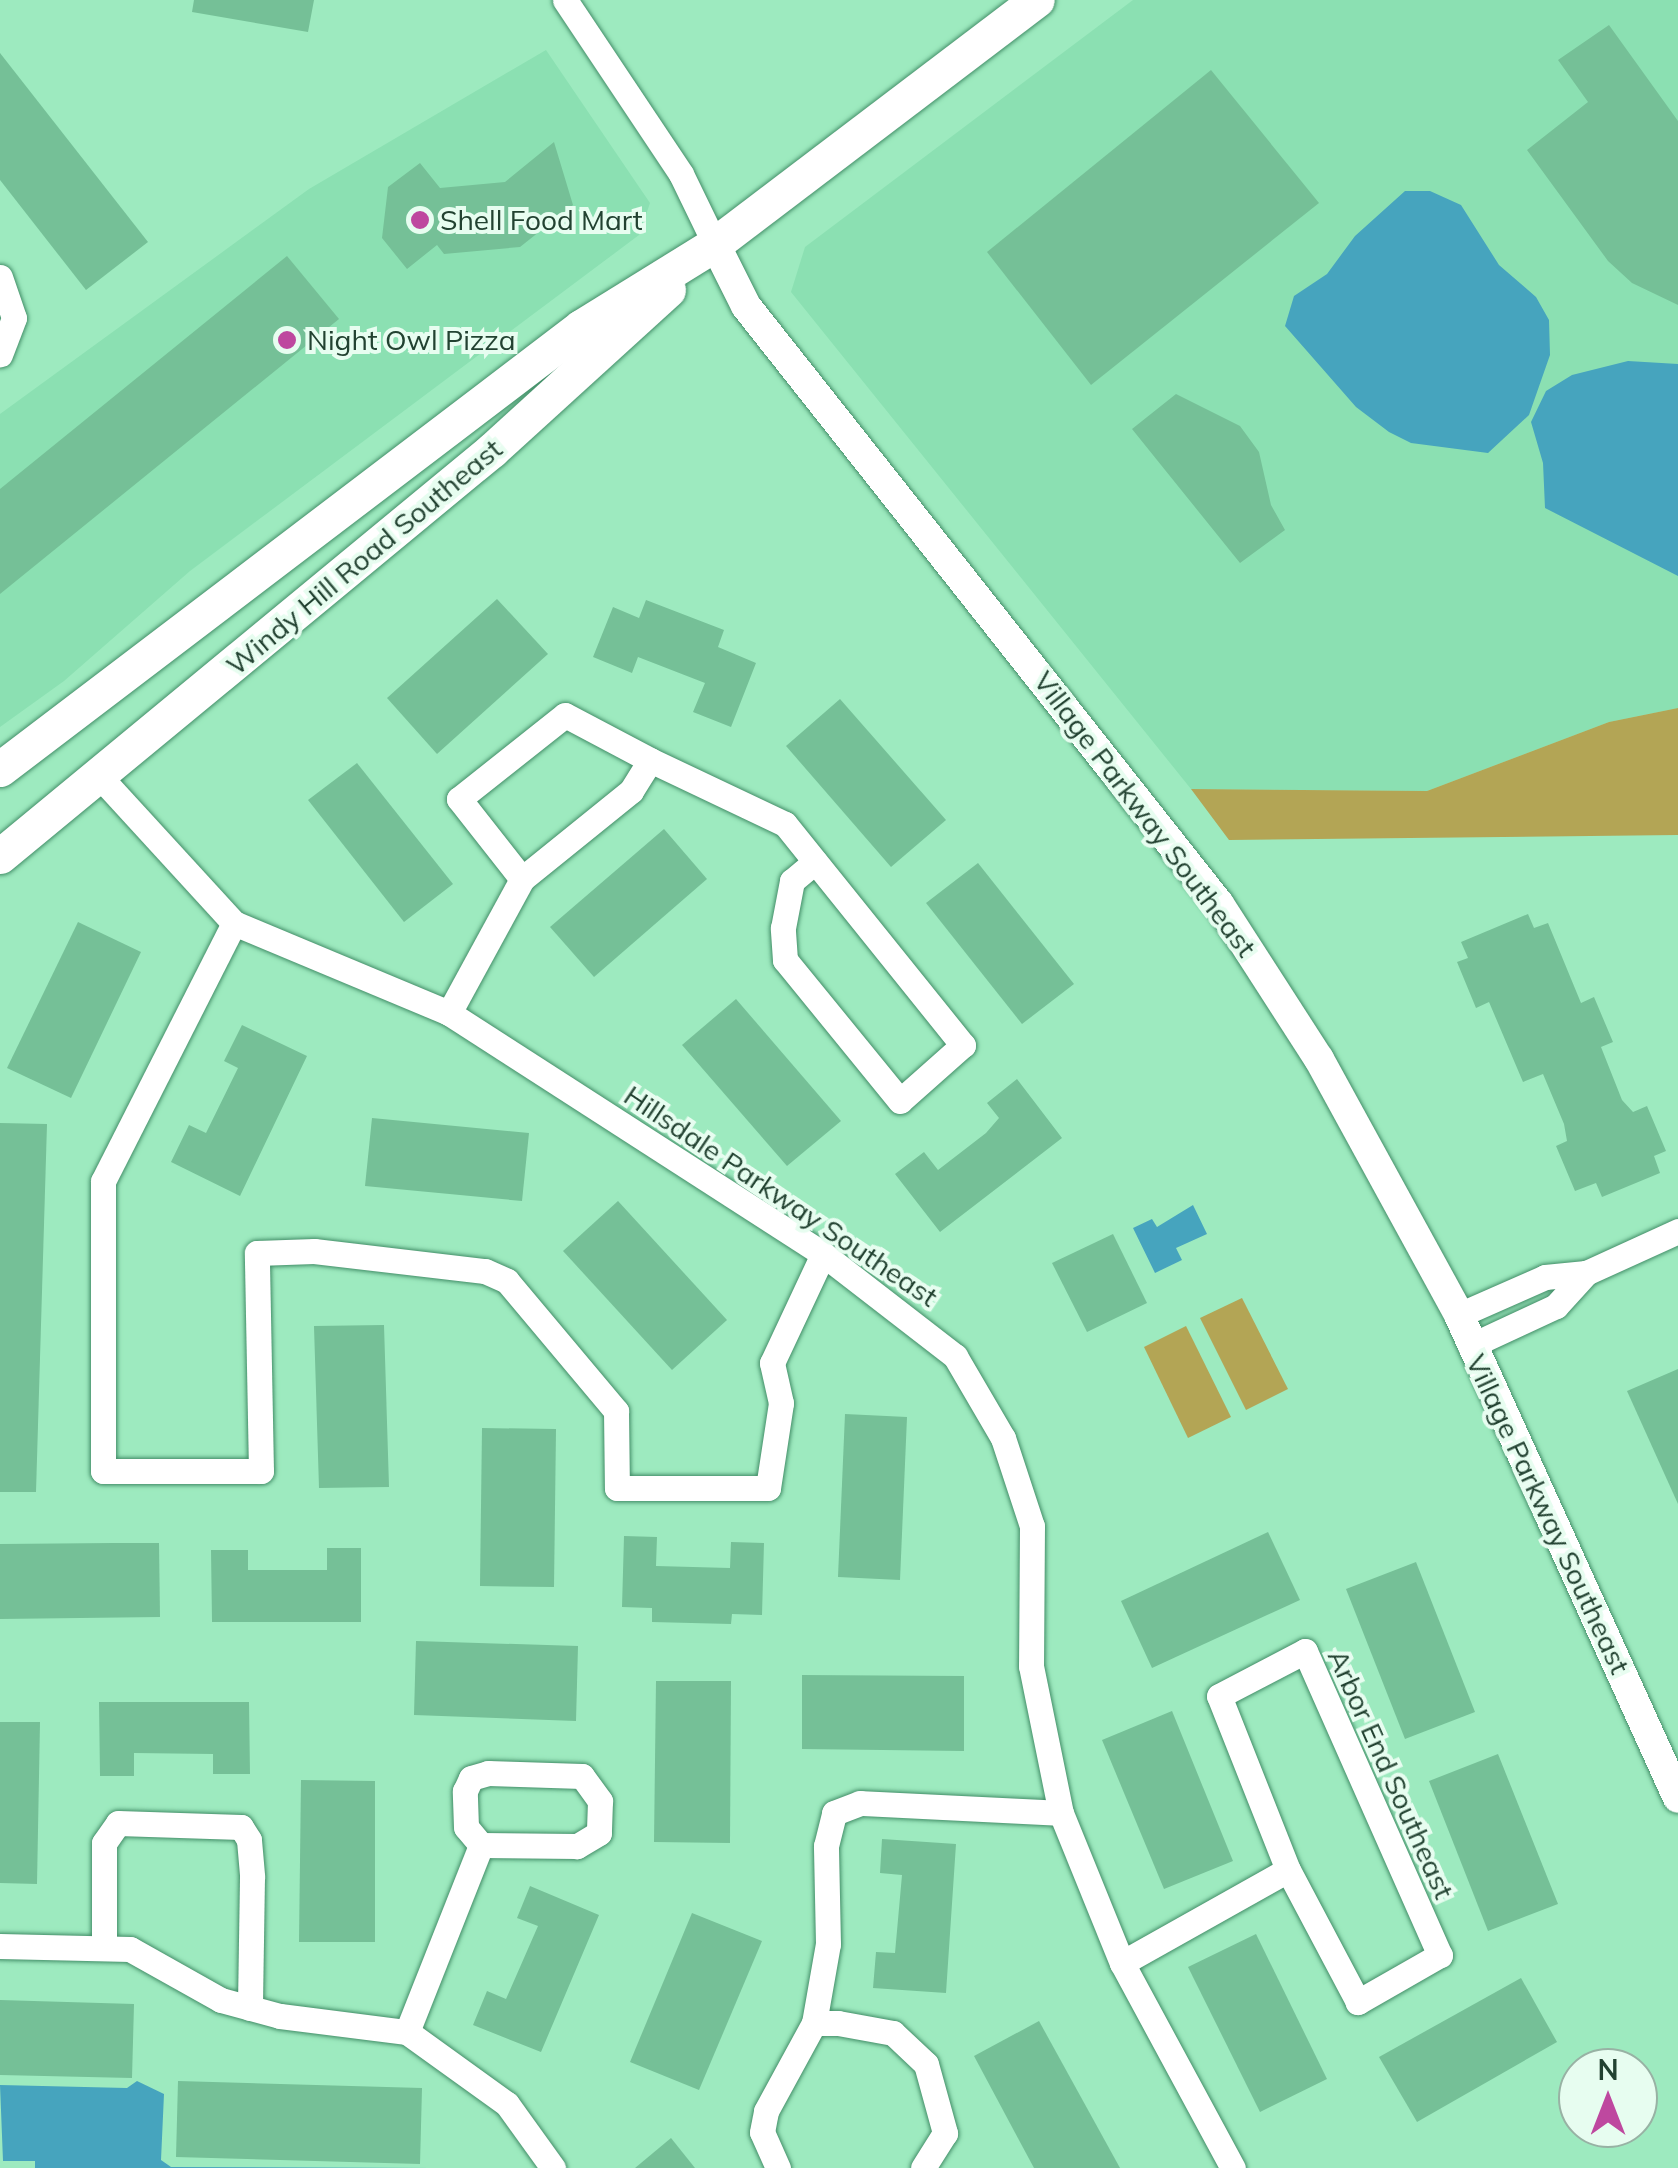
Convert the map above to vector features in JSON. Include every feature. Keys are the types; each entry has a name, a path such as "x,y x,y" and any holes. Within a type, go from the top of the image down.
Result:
{"main road":[{"name":"Windy Hill Road Southeast","path":"0,769 581,327 715,244 1038,0"},
{"name":"Windy Hill Road Southeast","path":"0,856 101,778 603,354 715,244"}],"street":[{"name":"Village Parkway Southeast","path":"565,0 681,174 746,306 1218,904 1318,1059 1459,1316 1678,1798"},
{"path":"0,277 14,318 0,354"},
{"path":"522,879 459,800 565,715 786,824 963,1046 900,1101 786,960 783,928 792,881 815,862"},
{"path":"449,1012 522,879 631,791 650,760"},
{"name":"Hillsdale Parkway Southeast","path":"101,778 234,923 449,1012 823,1254 955,1356 1002,1438 1032,1526 1031,1666 1061,1813 1122,1963 1233,2168"},
{"path":"234,923 103,1181 103,1471 262,1471 257,1253 314,1251 484,1270 506,1281 616,1411 617,1488 768,1488 781,1403 772,1363 823,1254"},
{"path":"1459,1316 1545,1277 1586,1274 1678,1231"},
{"path":"1470,1346 1556,1306 1586,1274"},
{"name":"Arbor End Southeast","path":"1305,1652 1440,1955 1358,2002 1288,1870 1219,1696 1305,1652"},
{"path":"574,1774 597,1792 601,1817 593,1841 482,1846 466,1827 472,1778 574,1774"},
{"path":"778,2168 762,2132 766,2110 814,2023 828,1944 826,1846 834,1813 860,1803 1061,1813"},
{"path":"104,1947 104,1842 118,1824 241,1827 250,1840 252,1878 250,2008"},
{"path":"407,2032 482,1846"},
{"path":"1122,1963 1288,1870"},
{"path":"0,1946 104,1947 146,1954 221,2000 407,2032 507,2104 553,2168"},
{"path":"814,2023 892,2033 926,2064 945,2133 923,2168"}],"shaded area":[{"path":"1133,0 1678,0 1678,708 1609,722 1427,791 1191,789 791,292 805,247"},
{"path":"546,50 650,203 639,235 190,571 64,681 0,727 0,414 309,189"},
{"path":"1678,708 1678,835 1229,840 1191,789 1427,791 1609,722"},
{"path":"1242,1298 1288,1389 1246,1410 1200,1318"},
{"path":"1186,1326 1231,1417 1188,1438 1144,1347"}],"water":[{"path":"1405,191 1430,191 1461,205 1499,265 1536,297 1549,320 1550,355 1529,415 1488,453 1411,443 1389,432 1356,407 1285,326 1294,296 1327,274 1355,236"},
{"path":"1628,361 1678,364 1678,576 1545,508 1543,463 1531,422 1546,391 1572,375"},
{"path":"1193,1205 1207,1234 1176,1248 1182,1260 1155,1273 1133,1228 1152,1219 1157,1227"},
{"path":"137,2081 164,2094 161,2160 171,2167 432,2168 35,2168 35,2161 3,2161 0,2085 127,2088"}],"building":[{"path":"194,0 314,0 308,32 192,12"},
{"path":"1609,25 1678,121 1678,305 1632,283 1608,261 1527,150 1588,102 1558,60"},
{"path":"0,53 148,242 86,290 0,180"},
{"path":"1211,70 1319,203 1091,385 987,252"},
{"path":"554,142 573,205 520,247 444,254 437,245 407,269 382,238 388,187 420,163 440,188 505,182"},
{"path":"287,256 339,319 0,594 0,489"},
{"path":"1176,394 1240,426 1259,452 1271,505 1285,530 1240,563 1132,429"},
{"path":"497,599 548,654 437,754 387,698"},
{"path":"646,600 724,630 718,647 756,663 731,727 693,712 705,683 638,657 632,673 593,657 613,607 639,618"},
{"path":"840,699 946,820 891,867 786,746"},
{"path":"357,763 453,884 404,922 308,800"},
{"path":"664,829 707,879 594,977 550,927"},
{"path":"978,863 1074,984 1022,1024 926,903"},
{"path":"1528,914 1534,928 1548,923 1581,1003 1594,997 1613,1042 1601,1047 1622,1100 1633,1112 1647,1106 1666,1151 1654,1156 1660,1173 1602,1197 1596,1183 1575,1191 1556,1146 1567,1141 1564,1124 1543,1074 1523,1082 1489,1002 1476,1008 1457,962 1468,958 1461,942"},
{"path":"78,922 141,952 71,1098 7,1068"},
{"path":"736,999 841,1121 787,1166 682,1045"},
{"path":"242,1025 307,1056 240,1196 171,1162 189,1125 206,1133 238,1068 224,1061"},
{"path":"1017,1079 1062,1138 940,1232 895,1174 924,1152 938,1170 986,1133 999,1118 987,1103"},
{"path":"372,1118 529,1133 522,1201 365,1186"},
{"path":"0,1123 47,1124 36,1492 0,1492"},
{"path":"618,1201 727,1320 672,1370 563,1251"},
{"path":"1113,1234 1147,1303 1087,1332 1052,1263"},
{"path":"384,1325 389,1487 319,1488 314,1326"},
{"path":"1678,1369 1678,1504 1627,1391"},
{"path":"845,1414 907,1417 900,1580 838,1577"},
{"path":"482,1428 556,1429 554,1587 480,1586"},
{"path":"1268,1532 1300,1600 1152,1668 1121,1601"},
{"path":"624,1536 657,1537 656,1566 730,1568 731,1542 764,1543 762,1615 732,1614 731,1624 652,1622 652,1608 622,1607"},
{"path":"159,1543 160,1617 0,1619 0,1544"},
{"path":"327,1548 361,1548 361,1622 212,1622 211,1550 248,1550 248,1570 327,1570"},
{"path":"1416,1562 1475,1712 1405,1739 1346,1589"},
{"path":"416,1641 578,1646 576,1721 414,1715"},
{"path":"802,1675 964,1676 964,1751 802,1749"},
{"path":"656,1681 731,1681 730,1843 654,1842"},
{"path":"99,1702 249,1702 250,1774 213,1774 213,1754 134,1753 134,1776 100,1776"},
{"path":"1172,1711 1233,1861 1164,1889 1102,1740"},
{"path":"0,1722 40,1722 37,1884 0,1883"},
{"path":"1498,1754 1558,1904 1488,1931 1429,1781"},
{"path":"301,1780 375,1781 375,1942 299,1942"},
{"path":"882,1839 956,1844 946,1993 873,1988 876,1952 895,1953 902,1875 880,1873"},
{"path":"530,1886 599,1915 541,2052 473,2025 487,1991 506,1999 538,1926 517,1918"},
{"path":"692,1913 762,1941 699,2090 630,2062"},
{"path":"1256,1934 1327,2079 1260,2112 1188,1967"},
{"path":"1521,1978 1557,2042 1417,2122 1379,2057"},
{"path":"0,2000 134,2004 132,2078 0,2075"},
{"path":"1039,2021 1120,2168 1034,2168 974,2056"},
{"path":"178,2081 422,2088 420,2164 176,2157"},
{"path":"671,2138 695,2168 635,2168"}],"place":[{"name":"Shell Food Mart","path":"420,220"},
{"name":"Night Owl Pizza","path":"287,340"}]}
